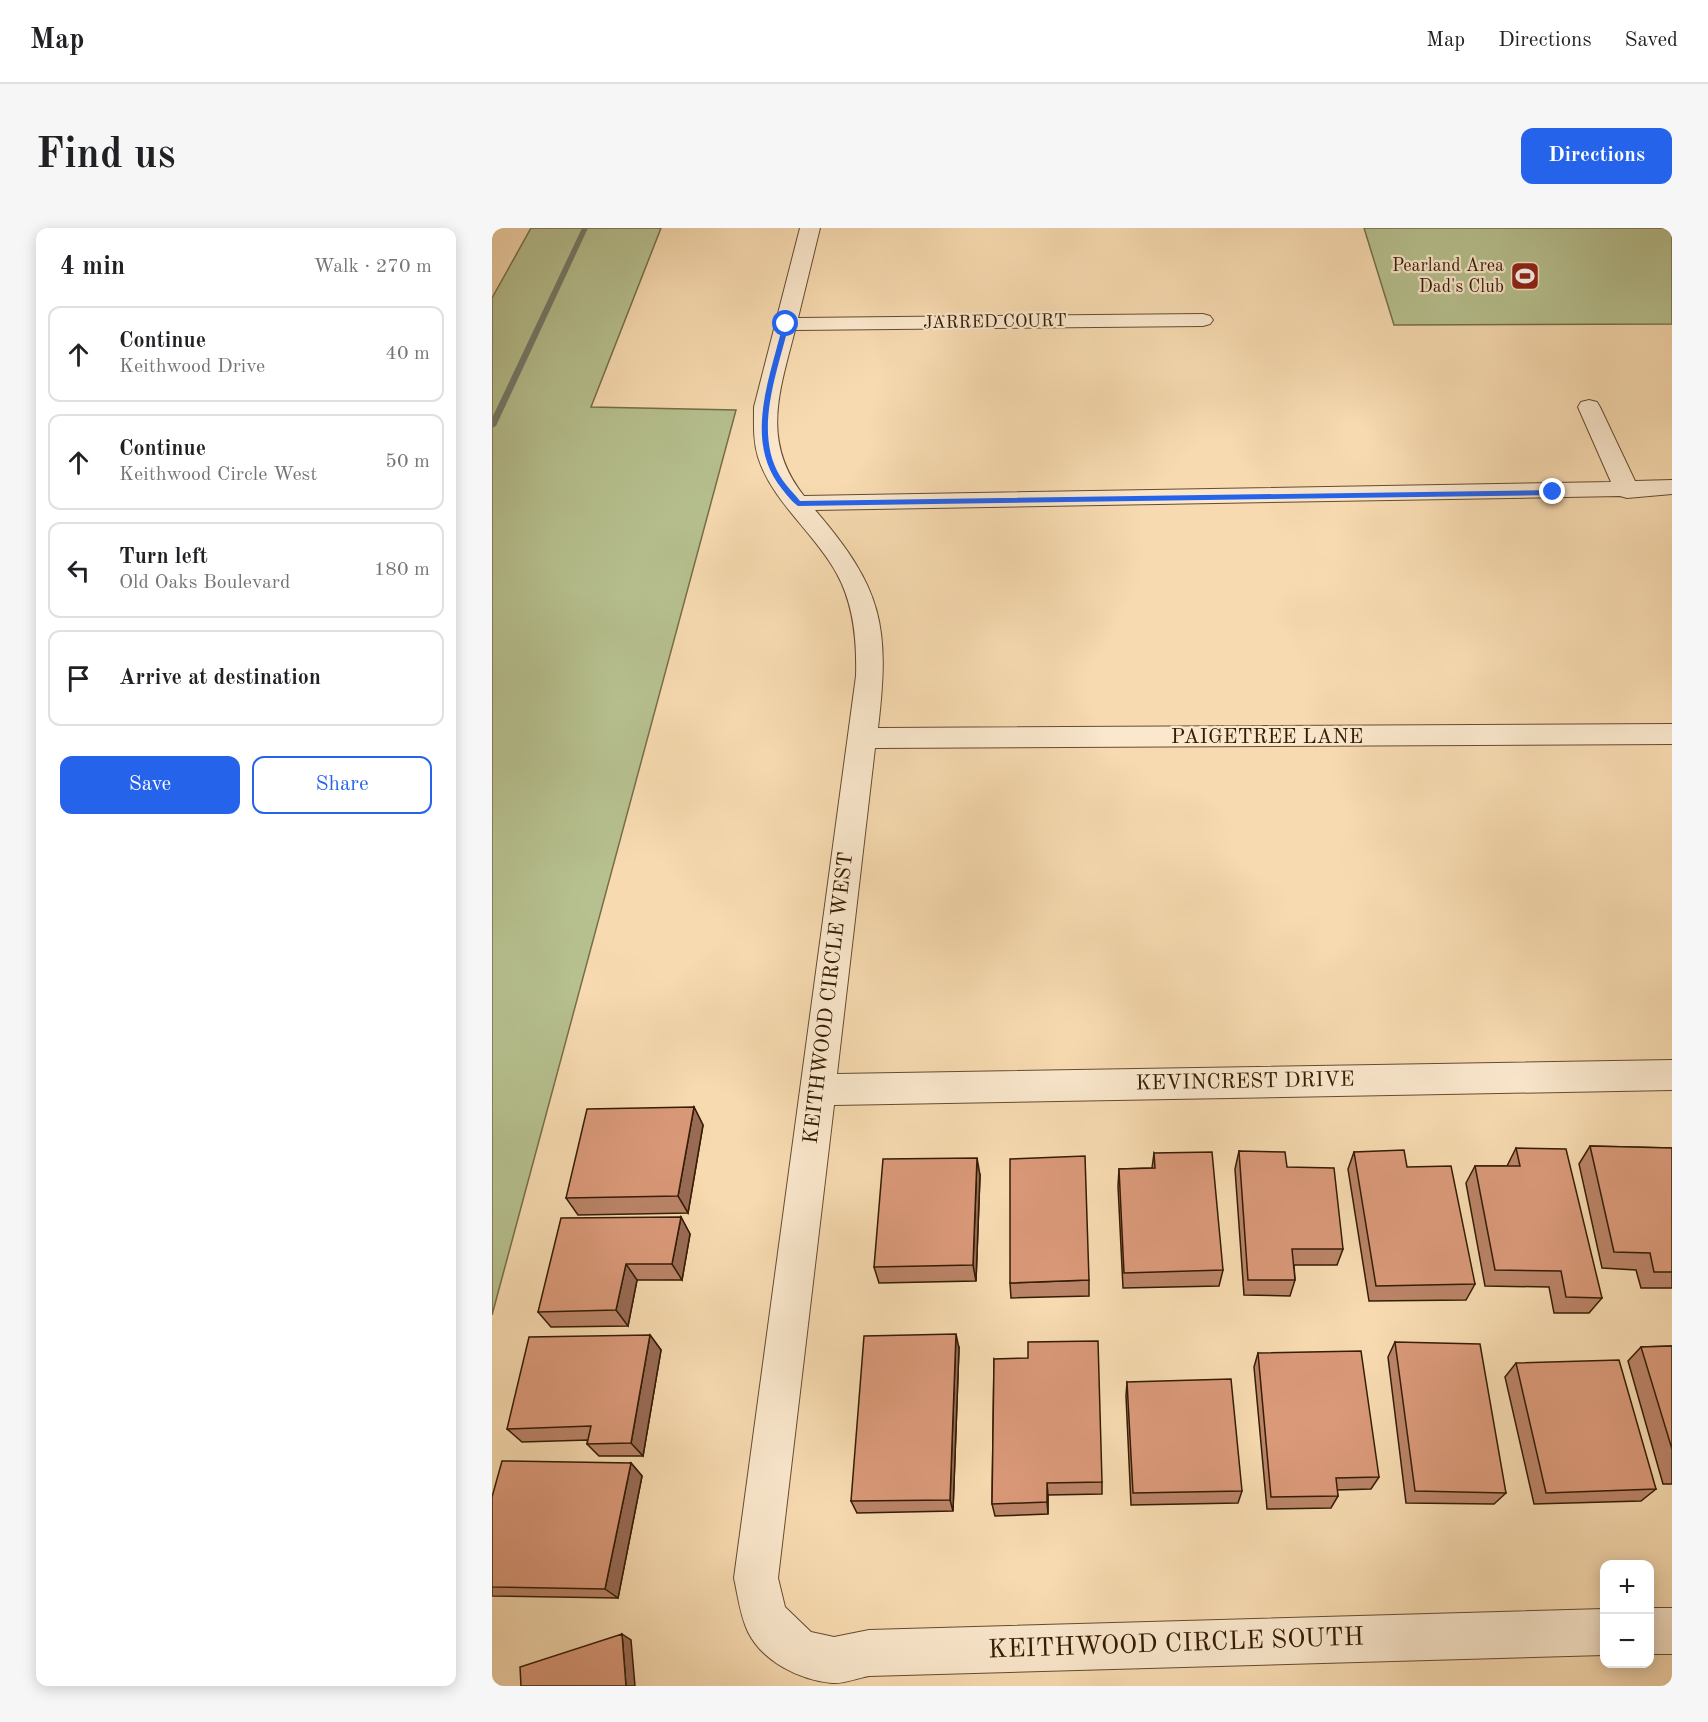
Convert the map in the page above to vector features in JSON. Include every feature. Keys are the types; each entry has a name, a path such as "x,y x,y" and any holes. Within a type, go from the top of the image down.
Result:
{"street":[{"name":"KEITHWOOD CIRCLE WEST","path":"765,1617 756,1578 871,647 864,608 850,573 777,477 767,454 765,407 810,228"},
{"name":"JARRED COURT","path":"786,324 1203,320"},
{"path":"1589,408 1627,491"},
{"path":"798,503 1627,491 1672,487"},
{"name":"PAIGETREE LANE","path":"861,738 1672,734"},
{"name":"KEVINCREST DRIVE","path":"817,1090 1672,1075"},
{"name":"KEITHWOOD CIRCLE SOUTH","path":"765,1617 774,1630 800,1652 834,1660 869,1653 1600,1632"},
{"path":"1654,1631 1672,1631"}],"green space":[{"path":"531,228 661,228 591,407 736,410 492,1315 492,298"},
{"name":"Pearland Area Dad's Club","path":"1364,228 1672,228 1672,324 1394,325"}],"building":[{"path":"694,1107 678,1196 566,1198 587,1109"},
{"path":"1590,1146 1672,1148 1672,1272 1654,1272 1650,1253 1614,1252"},
{"path":"1516,1148 1566,1149 1602,1298 1566,1297 1561,1271 1495,1270 1475,1166 1520,1166"},
{"path":"1404,1150 1407,1167 1451,1166 1475,1284 1376,1286 1354,1152"},
{"path":"1239,1151 1285,1152 1287,1167 1334,1168 1343,1249 1292,1249 1295,1280 1248,1280"},
{"path":"1212,1152 1223,1270 1124,1273 1119,1169 1155,1168 1154,1153"},
{"path":"1085,1156 1089,1280 1010,1283 1010,1159"},
{"path":"977,1158 973,1265 874,1267 883,1159"},
{"path":"681,1217 672,1264 626,1264 616,1310 538,1312 561,1218"},
{"path":"956,1334 950,1500 851,1501 864,1336"},
{"path":"650,1335 631,1443 587,1444 591,1426 507,1429 529,1337"},
{"path":"1098,1341 1102,1482 1047,1483 1047,1502 992,1504 994,1359 1028,1358 1028,1342"},
{"path":"1395,1342 1480,1344 1506,1493 1415,1491"},
{"path":"1672,1346 1672,1449 1641,1347"},
{"path":"1361,1351 1379,1477 1336,1478 1338,1496 1271,1497 1258,1353"},
{"path":"1619,1360 1656,1489 1546,1493 1516,1363"},
{"path":"1231,1379 1242,1491 1133,1493 1127,1382"},
{"path":"502,1461 631,1463 605,1589 492,1587 492,1497"},
{"path":"622,1634 626,1686 521,1686 520,1667"}],"waterway":[{"path":"492,426 585,228"}],"place":[{"name":"Pearland Area Dad's Club","path":"1525,276"}],"route":[{"path":"786,324 765,407 764,421 767,454 777,477 798,503 1553,492"}]}
